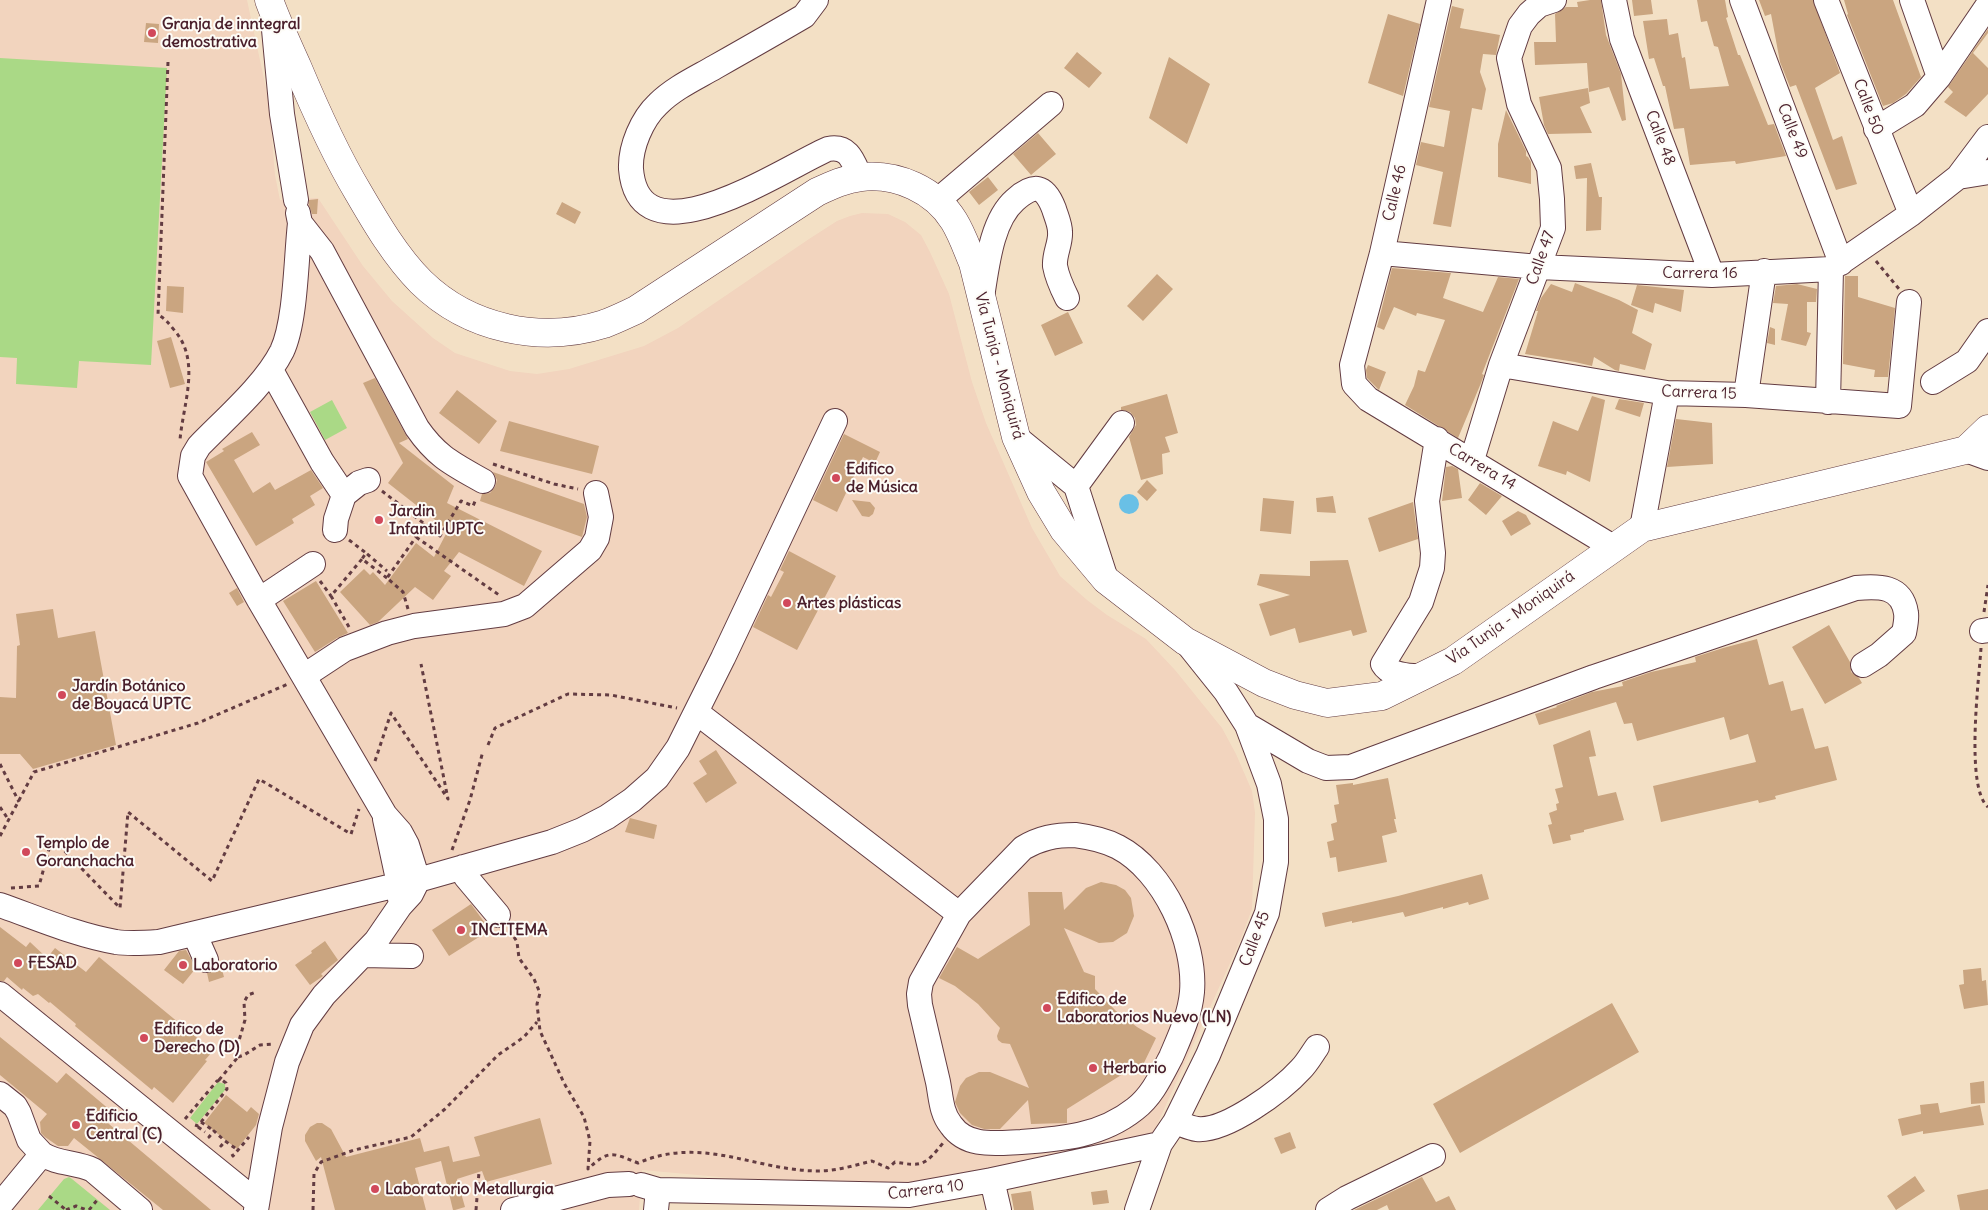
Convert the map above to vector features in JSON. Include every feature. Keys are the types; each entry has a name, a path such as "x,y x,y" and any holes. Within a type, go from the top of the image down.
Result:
{"main road":[{"name":"Vía Tunja - Moniquirá","path":"270,4 316,112 343,168 371,215 421,282 440,298 466,314 490,324 517,331 546,333 576,330 605,324 636,310 818,192 840,182 860,177 882,177 899,180 920,188 937,201 953,220 965,244 973,263 1016,437 1041,492 1064,530 1106,580 1185,641 1264,683 1295,695 1327,703 1382,696 1453,661 1642,528 1977,454 1988,429"}],"street":[{"path":"816,0 804,16 683,85 658,103 647,116 635,143 631,158 632,177 636,189 644,200 653,207 669,212 703,208 730,198 828,149 837,147 852,158 860,177"},
{"name":"Calle 46","path":"1354,384 1352,365 1382,253 1439,0"},
{"name":"Calle 47","path":"1472,460 1502,366 1553,228 1549,168 1519,104 1509,58 1520,26 1529,14 1539,5 1554,0"},
{"name":"Calle 48","path":"1614,0 1622,39 1712,275"},
{"name":"Calle 49","path":"1742,0 1836,266 1828,402"},
{"name":"Calle 50","path":"1826,0 1911,214"},
{"path":"1912,0 1939,77"},
{"path":"0,994 256,1206 270,1127 287,1062 302,1025 324,994 363,955 386,928 406,890 384,815 294,681 259,600 190,476 192,456 198,446 271,370 282,350 290,326 298,212 282,114 270,4"},
{"path":"1876,129 1915,105 1939,77 1988,5"},
{"path":"937,201 1051,104"},
{"path":"1836,266 1911,214 1958,177 1988,137"},
{"path":"1958,177 1988,172"},
{"path":"981,298 996,230 1012,202 1023,192 1033,188 1041,190 1048,195 1056,216 1060,231 1055,268 1067,298"},
{"path":"298,212 322,251 426,442 436,453 482,481"},
{"name":"Carrera 16","path":"1382,253 1538,267 1712,275 1836,266"},
{"path":"1746,395 1764,272"},
{"name":"Carrera 15","path":"1502,366 1667,393 1746,395 1899,406 1909,302"},
{"path":"1933,382 1967,361 1988,331"},
{"path":"271,370 322,462 344,494"},
{"name":"Carrera 14","path":"1354,384 1368,399 1472,460 1613,547"},
{"path":"1642,528 1667,393"},
{"path":"5,896 44,921 116,942 136,944 159,942 406,890 453,870 552,842 607,817 632,800 656,778 678,748 835,422"},
{"path":"1076,486 1122,423"},
{"path":"1016,437 1076,486 1106,580"},
{"path":"1421,677 1386,670 1383,664 1421,602 1432,568 1433,553 1427,501 1437,439"},
{"path":"335,530 336,518 344,494 359,483 368,480"},
{"path":"294,681 359,642 414,626 504,614 525,606 590,550 596,538 600,517 596,493"},
{"path":"259,600 314,568"},
{"path":"1247,725 1308,761 1326,768 1351,766 1594,677 1856,588 1876,586 1890,589 1900,598 1906,614 1904,633 1879,655 1863,665"},
{"name":"Calle 45","path":"1137,1210 1160,1144 1175,1122 1208,1055 1267,913 1276,862 1276,819 1269,784 1247,725 1226,692 1185,641"},
{"path":"696,712 959,914"},
{"path":"1075,834 1101,840 1119,848 1136,860 1159,885 1174,909 1186,941 1192,991 1190,1008 1162,1075 1145,1099 1135,1109 1104,1128 1088,1134 1061,1139 993,1144 965,1138 951,1126 943,1109 919,994 921,982 959,914 1023,848 1049,836 1075,834"},
{"path":"453,870 466,877 498,914"},
{"path":"195,935 206,960"},
{"path":"363,955 411,956"},
{"path":"1179,1038 1208,1055"},
{"path":"1175,1122 1197,1129 1227,1124 1274,1094 1302,1069 1317,1047"},
{"path":"0,1094 15,1106 29,1140 42,1154 55,1160 93,1170 140,1210"},
{"name":"Carrera 10","path":"513,1210 608,1185 646,1192 909,1195 992,1180 1160,1144"},
{"path":"4,1210 0,1206 42,1154"},
{"path":"1328,1210 1347,1198 1433,1156"},
{"path":"992,1180 999,1210"}],"path":[{"path":"168,62 158,315 164,318 186,347 189,373 188,392 178,451 190,466"},
{"path":"1864,247 1909,302"},
{"path":"368,480 440,536 461,501 473,506 488,462 554,484 596,493"},
{"path":"387,578 425,524"},
{"path":"416,537 502,596"},
{"path":"331,596 366,553 387,571"},
{"path":"362,559 404,592 414,626"},
{"path":"314,568 359,642"},
{"path":"1988,585 1975,743 1975,770 1979,795 1983,803 1988,807"},
{"path":"373,769 391,713 448,799 421,664"},
{"path":"0,836 34,772 198,722 294,681"},
{"path":"488,745 495,728 568,694 611,695 696,712"},
{"path":"453,870 457,838 483,751"},
{"path":"0,764 19,803"},
{"path":"5,896 39,886 52,838 120,908 128,812 212,881 259,779 351,834 360,806"},
{"path":"0,807 8,819"},
{"path":"498,914 517,942 519,958 538,986 540,993 537,1004 540,1032 564,1082 584,1117 590,1141 588,1169 600,1158 610,1154 638,1163 652,1157 676,1153 701,1152 820,1172 872,1161 888,1168 895,1162 920,1164 929,1161 948,1137"},
{"path":"238,1057 238,1044 245,1020 244,1002 248,994 256,992"},
{"path":"313,1210 314,1174 321,1162 354,1150 411,1137 445,1109 498,1056 524,1037 538,1022"},
{"path":"180,1125 238,1057 260,1045 276,1043"},
{"path":"198,1126 227,1089 226,1083 222,1080 219,1081"},
{"path":"186,1118 204,1132"},
{"path":"202,1122 238,1150"},
{"path":"214,1131 209,1137 221,1146 225,1141"},
{"path":"231,1153 234,1156 252,1133"},
{"path":"476,1210 479,1172"},
{"path":"49,1196 66,1210 76,1206 88,1210 99,1198"}],"shaded area":[{"path":"0,0 247,0 269,102 275,175 280,200 318,198 363,266 392,301 433,338 455,353 510,371 537,374 569,369 644,346 678,328 809,239 837,221 850,216 862,213 888,214 905,222 921,235 949,294 972,382 986,423 1032,528 1060,576 1107,615 1146,639 1175,670 1222,728 1252,791 1255,813 1252,909 1240,941 1151,1138 887,1192 642,1170 639,1210 0,1210"}],"green space":[{"path":"0,58 167,68 151,365 79,361 77,388 16,384 17,358 0,357"},
{"path":"332,400 347,428 325,440 310,412"},
{"path":"218,1082 225,1084 225,1090 197,1124 190,1118"},
{"path":"69,1177 110,1210 38,1210 64,1179"}],"water":[{"path":"1129,494 1136,497 1139,504 1136,511 1129,514 1122,511 1119,504 1122,497"}],"building":[{"path":"1601,0 1606,35 1621,74 1626,120 1622,121 1609,87 1589,92 1587,63 1535,65 1534,42 1556,42 1555,14 1566,7 1578,7 1577,2"},
{"path":"1632,0 1651,0 1653,14 1634,16"},
{"path":"1697,0 1725,0 1728,17 1726,18 1738,55 1740,55 1768,125 1774,124 1786,156 1736,164 1735,161 1690,165 1684,128 1674,129 1665,86 1663,86 1654,58 1649,59 1643,21 1667,19 1669,35 1678,33 1682,58 1685,57 1690,89 1729,86 1718,47 1714,46 1707,21 1701,22"},
{"path":"1759,0 1813,0 1840,73 1815,88 1833,140 1842,136 1857,184 1836,190 1796,85 1790,87 1780,62 1771,14 1765,16"},
{"path":"1844,0 1893,0 1921,77 1906,94 1893,103 1883,106 1847,15"},
{"path":"1452,6 1464,9 1460,28 1500,35 1496,55 1483,54 1480,72 1486,89 1482,110 1472,108 1451,227 1433,224 1443,172 1416,165 1421,142 1444,147 1450,111 1429,107"},
{"path":"1388,14 1420,24 1403,96 1368,83"},
{"name":"Granja de inntegral demostrativa","path":"146,23 159,24 158,43 144,42"},
{"path":"1988,29 1988,33 1973,53 1988,68 1988,94 1966,117 1944,102 1953,92 1948,87"},
{"path":"1077,52 1102,73 1089,88 1064,68"},
{"path":"1169,57 1210,84 1187,144 1149,118"},
{"path":"1588,88 1590,103 1580,107 1592,133 1548,134 1544,125 1539,97"},
{"path":"1506,110 1526,151 1526,156 1531,162 1531,184 1498,177 1498,144"},
{"path":"1038,133 1056,154 1031,175 1013,154"},
{"path":"1591,163 1599,197 1602,197 1601,230 1586,231 1587,178 1576,179 1574,166"},
{"path":"988,177 998,190 979,205 969,192"},
{"path":"318,199 317,214 312,214 309,200"},
{"path":"562,202 581,212 575,224 556,214"},
{"path":"1392,268 1451,273 1443,298 1483,312 1498,277 1519,279 1482,374 1484,375 1481,383 1458,438 1405,405 1414,386 1418,370 1425,372 1445,320 1417,313 1416,316 1394,307 1384,330 1377,327"},
{"path":"1157,274 1173,289 1143,321 1127,306"},
{"path":"1845,276 1858,276 1858,297 1895,308 1888,377 1874,377 1875,370 1843,364"},
{"path":"1575,283 1619,300 1638,310 1632,333 1652,344 1645,370 1620,364 1619,371 1615,370 1594,357 1592,366 1525,354 1541,298 1551,284 1572,292"},
{"path":"1797,284 1817,289 1816,302 1807,302 1807,332 1811,333 1806,346 1781,340 1788,304 1773,303 1776,286"},
{"path":"1637,285 1684,290 1681,312 1655,303 1653,313 1631,305"},
{"path":"167,286 184,287 183,313 166,311"},
{"path":"1068,312 1083,343 1055,356 1041,325"},
{"path":"1770,327 1775,329 1775,345 1767,343"},
{"path":"171,337 185,384 170,388 157,341"},
{"path":"1368,365 1386,372 1379,390 1367,378 1366,370"},
{"path":"375,378 408,439 399,443 454,486 447,503 542,551 524,586 459,552 444,571 451,576 433,600 415,587 378,622 370,625 340,592 364,569 370,575 373,572 385,585 416,543 434,557 448,530 388,483 403,463 363,383"},
{"path":"457,390 497,421 479,444 439,413"},
{"path":"1167,394 1178,433 1165,437 1170,452 1162,454 1163,474 1141,480 1129,437 1136,425 1135,418 1130,412 1121,410 1121,407"},
{"path":"1592,396 1605,400 1590,482 1567,471 1566,475 1538,466 1553,421 1578,431"},
{"path":"1619,399 1644,403 1640,417 1615,409"},
{"path":"1676,419 1712,423 1713,464 1667,467"},
{"path":"509,421 599,446 592,474 500,451"},
{"path":"252,432 260,445 234,460 253,493 270,482 275,490 311,470 323,488 310,496 315,505 292,519 294,523 256,546 206,462 224,451 222,449"},
{"name":"Edifico de Música","path":"844,434 880,452 875,463 863,457 837,512 813,500"},
{"path":"1452,466 1458,469 1462,498 1442,501 1446,467"},
{"path":"493,472 584,504 587,517 582,537 480,501 482,494 490,493 495,487 497,480"},
{"path":"1147,480 1157,490 1147,501 1137,492"},
{"path":"1480,483 1502,496 1486,515 1468,500"},
{"path":"1333,496 1336,513 1317,512 1316,498"},
{"path":"1263,498 1294,501 1291,534 1260,531"},
{"path":"852,500 870,502 875,508 873,514 869,517 862,516"},
{"path":"1413,502 1418,539 1379,552 1368,518"},
{"path":"1518,511 1526,515 1531,524 1511,536 1502,521"},
{"name":"Artes plásticas","path":"789,551 836,576 797,650 753,627 768,595 771,597 784,572 780,570"},
{"path":"1348,560 1367,632 1353,636 1351,630 1299,643 1295,628 1270,636 1259,604 1290,595 1257,585 1260,574 1310,576 1310,561"},
{"path":"316,581 348,633 315,652 283,601"},
{"path":"237,588 244,602 237,606 229,593"},
{"name":"Jardín Botánico de Boyacá UPTC","path":"53,609 58,638 95,631 116,745 33,769 20,754 0,754 0,697 16,698 17,646 20,645 16,614"},
{"path":"1829,625 1850,662 1851,672 1862,683 1825,704 1792,647"},
{"path":"1757,639 1769,685 1783,681 1791,711 1803,708 1815,749 1828,746 1837,780 1775,796 1776,799 1759,803 1758,800 1661,822 1653,786 1756,762 1748,734 1730,740 1724,717 1637,741 1632,723 1624,724 1616,702 1539,725 1535,714 1592,692 1623,686 1622,682 1651,672 1696,662 1695,657"},
{"path":"1590,730 1596,756 1589,757 1598,796 1616,792 1624,820 1584,830 1584,832 1570,835 1571,840 1553,844 1548,825 1552,824 1549,813 1557,810 1556,804 1559,803 1555,789 1563,787 1553,745"},
{"path":"716,750 737,783 706,803 693,783 707,774 699,761"},
{"path":"1388,778 1397,832 1382,836 1387,862 1338,872 1336,857 1330,858 1327,842 1334,840 1331,824 1337,822 1334,805 1339,804 1336,785 1353,783 1353,785"},
{"path":"630,818 657,825 654,839 625,832"},
{"path":"1482,874 1489,899 1469,905 1468,902 1443,909 1443,907 1405,917 1403,912 1325,927 1322,913"},
{"name":"Edifico de Laboratorios Nuevo (LN)","path":"1101,882 1116,885 1125,890 1131,898 1134,916 1127,933 1113,942 1099,943 1064,928 1084,972 1095,976 1095,989 1116,1011 1137,1027 1156,1038 1140,1071 1134,1067 1067,1109 1067,1123 1031,1124 1028,1100 1000,1129 984,1129 972,1125 960,1113 955,1102 960,1086 966,1078 979,1072 990,1072 1029,1088 1010,1044 1002,1043 998,1040 997,1036 1000,1028 978,1004 955,986 939,978 957,947 978,959 1030,925 1028,892 1062,892 1064,910 1086,888"},
{"name":"INCITEMA","path":"471,904 490,930 449,956 432,930"},
{"name":"Edifico de Derecho (D)","path":"0,927 26,947 30,942 47,958 55,948 86,972 99,957 213,1051 173,1103 154,1087 152,1090 75,1026 76,1024 50,1002 38,994 33,996 23,988 22,990 7,977 4,981 0,981"},
{"path":"325,941 338,960 321,974 323,976 310,985 295,965"},
{"name":"Laboratorio","path":"186,950 196,968 183,984 164,970 179,951"},
{"path":"220,962 224,977 209,982 207,973 217,968"},
{"path":"1981,968 1982,981 1986,980 1988,1005 1964,1009 1959,985 1964,984 1963,970"},
{"path":"1612,1003 1639,1052 1460,1153 1433,1104"},
{"name":"Edificio Central (C)","path":"0,1037 57,1083 66,1073 110,1110 103,1119 211,1210 163,1210 74,1138 68,1146 58,1146 45,1137 41,1133 40,1122 47,1114 0,1075"},
{"path":"1984,1081 1985,1103 1971,1104 1970,1083"},
{"path":"226,1095 247,1112 251,1107 259,1114 256,1125 237,1149 204,1123"},
{"path":"1938,1103 1940,1113 1980,1105 1984,1125 1923,1134 1923,1131 1902,1136 1898,1119 1921,1114 1920,1105"},
{"path":"540,1118 552,1164 486,1182 482,1171 457,1179 465,1207 455,1210 453,1210 441,1161 415,1168 426,1210 335,1210 321,1157 316,1161 305,1141 305,1135 310,1127 317,1123 322,1123 331,1129 346,1157 420,1138 424,1152 449,1146 453,1162 480,1156 474,1137"},
{"path":"1290,1132 1296,1148 1281,1154 1274,1138"},
{"path":"1915,1176 1925,1191 1896,1210 1887,1196"},
{"path":"1422,1177 1436,1202 1449,1196 1456,1210 1389,1210 1387,1205 1377,1210 1354,1210"},
{"path":"1988,1189 1988,1210 1960,1210 1957,1195"},
{"path":"1107,1190 1109,1203 1093,1205 1091,1192"},
{"path":"1031,1191 1034,1210 1014,1210 1011,1194"}],"place":[{"name":"Granja de inntegral demostrativa","path":"152,33"},
{"name":"Edifico de Música","path":"836,478"},
{"name":"Jardin Infantil UPTC","path":"379,520"},
{"name":"Artes plásticas","path":"787,603"},
{"name":"Jardín Botánico de Boyacá UPTC","path":"62,695"},
{"name":"Templo de Goranchacha","path":"26,852"},
{"name":"INCITEMA","path":"461,930"},
{"name":"FESAD","path":"18,963"},
{"name":"Laboratorio","path":"183,965"},
{"name":"Edifico de Laboratorios Nuevo (LN)","path":"1047,1008"},
{"name":"Edifico de Derecho (D)","path":"144,1038"},
{"name":"Herbario","path":"1093,1068"},
{"name":"Edificio Central (C)","path":"76,1125"},
{"name":"Laboratorio Metallurgia","path":"375,1189"}]}
